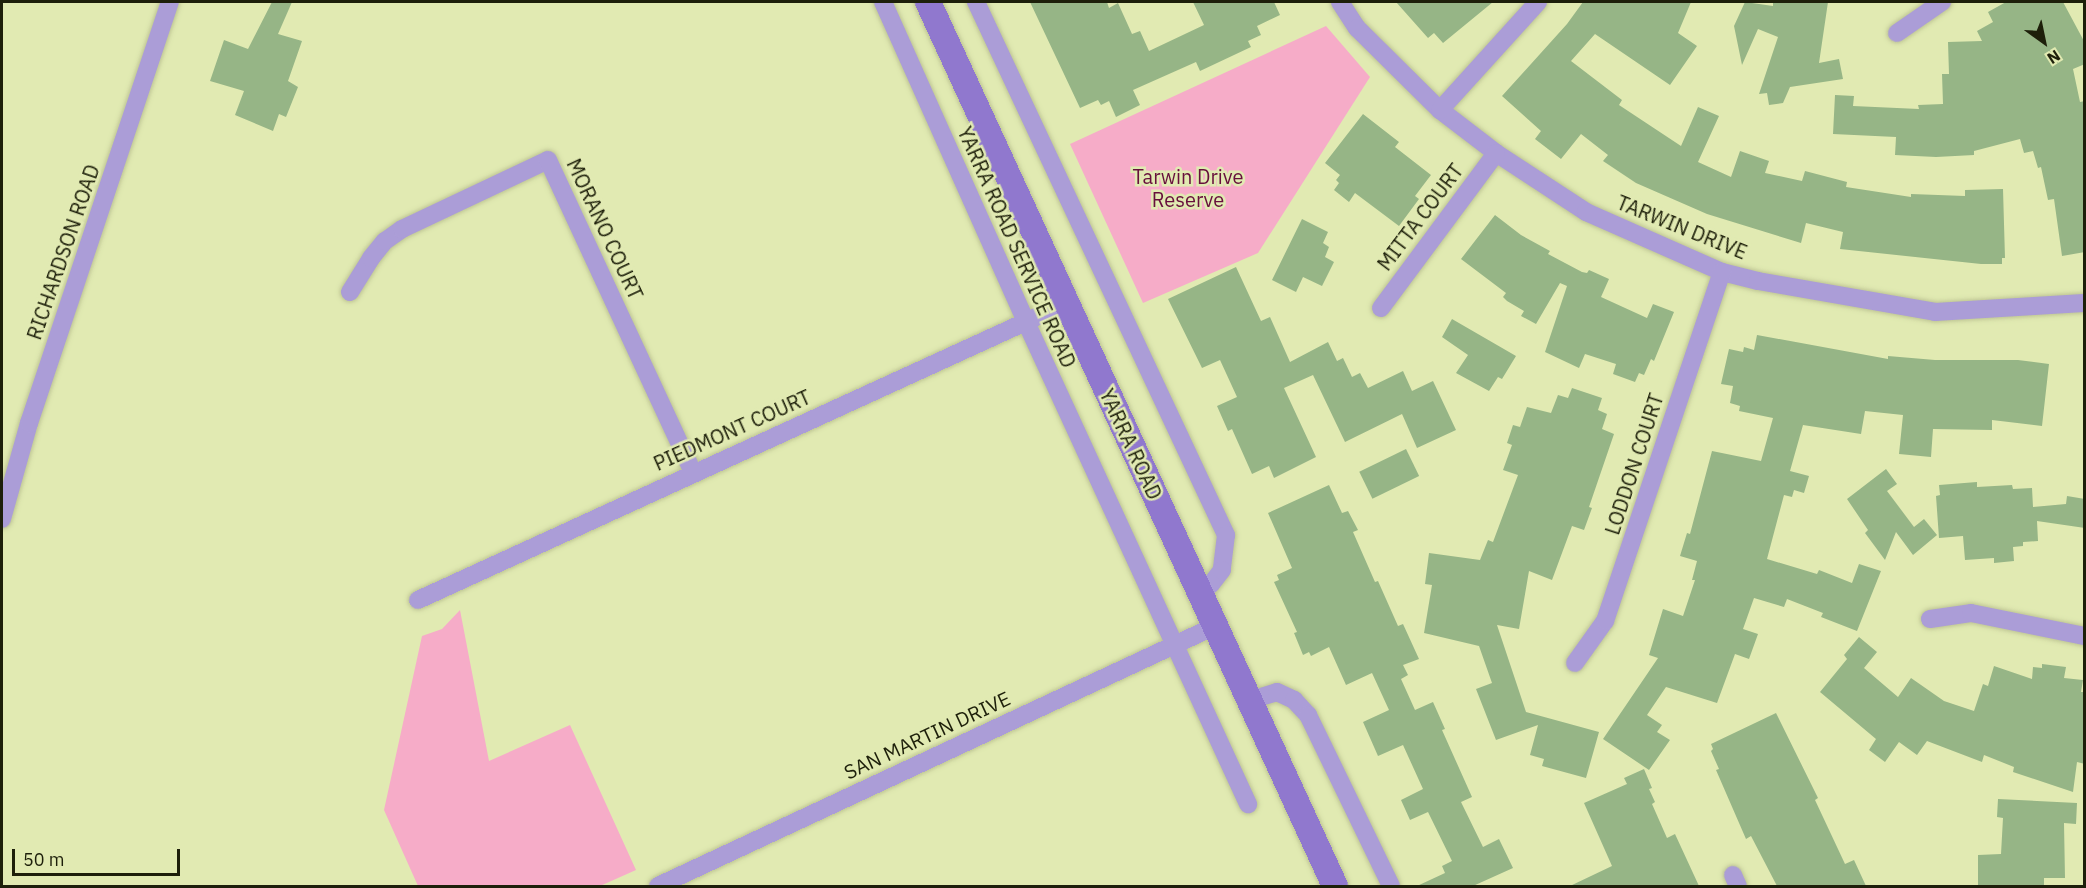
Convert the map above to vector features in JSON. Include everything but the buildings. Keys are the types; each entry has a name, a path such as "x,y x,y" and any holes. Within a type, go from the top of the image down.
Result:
{"main road":[{"name":"YARRA ROAD","path":"928,2 1335,886"}],"street":[{"name":"RICHARDSON ROAD","path":"2,519 33,411 170,2"},
{"name":"YARRA ROAD SERVICE ROAD","path":"883,2 1026,322 1248,804"},
{"path":"976,2 1226,535 1222,570 1211,584 1199,593"},
{"name":"TARWIN DRIVE","path":"1340,2 1357,28 1440,110 1496,153 1586,212 1722,272 1758,281 1935,312 2085,303"},
{"path":"1440,110 1538,2"},
{"path":"1897,33 1942,2"},
{"name":"MITTA COURT","path":"1381,308 1496,153"},
{"name":"MORANO COURT","path":"350,292 371,258 385,242 402,229 548,160 693,472"},
{"name":"LODDON COURT","path":"1575,663 1605,621 1722,272"},
{"name":"PIEDMONT COURT","path":"418,600 693,472 1067,303"},
{"path":"1930,619 1971,613 2085,636"},
{"name":"SAN MARTIN DRIVE","path":"658,886 1215,626"},
{"path":"1251,700 1277,692 1294,700 1308,715 1391,886"}],"green space":[{"name":"Tarwin Drive Reserve","path":"1326,26 1370,77 1258,253 1143,303 1070,144"},
{"path":"460,610 489,761 570,725 636,870 600,886 418,886 384,810 422,636 442,629"}]}
